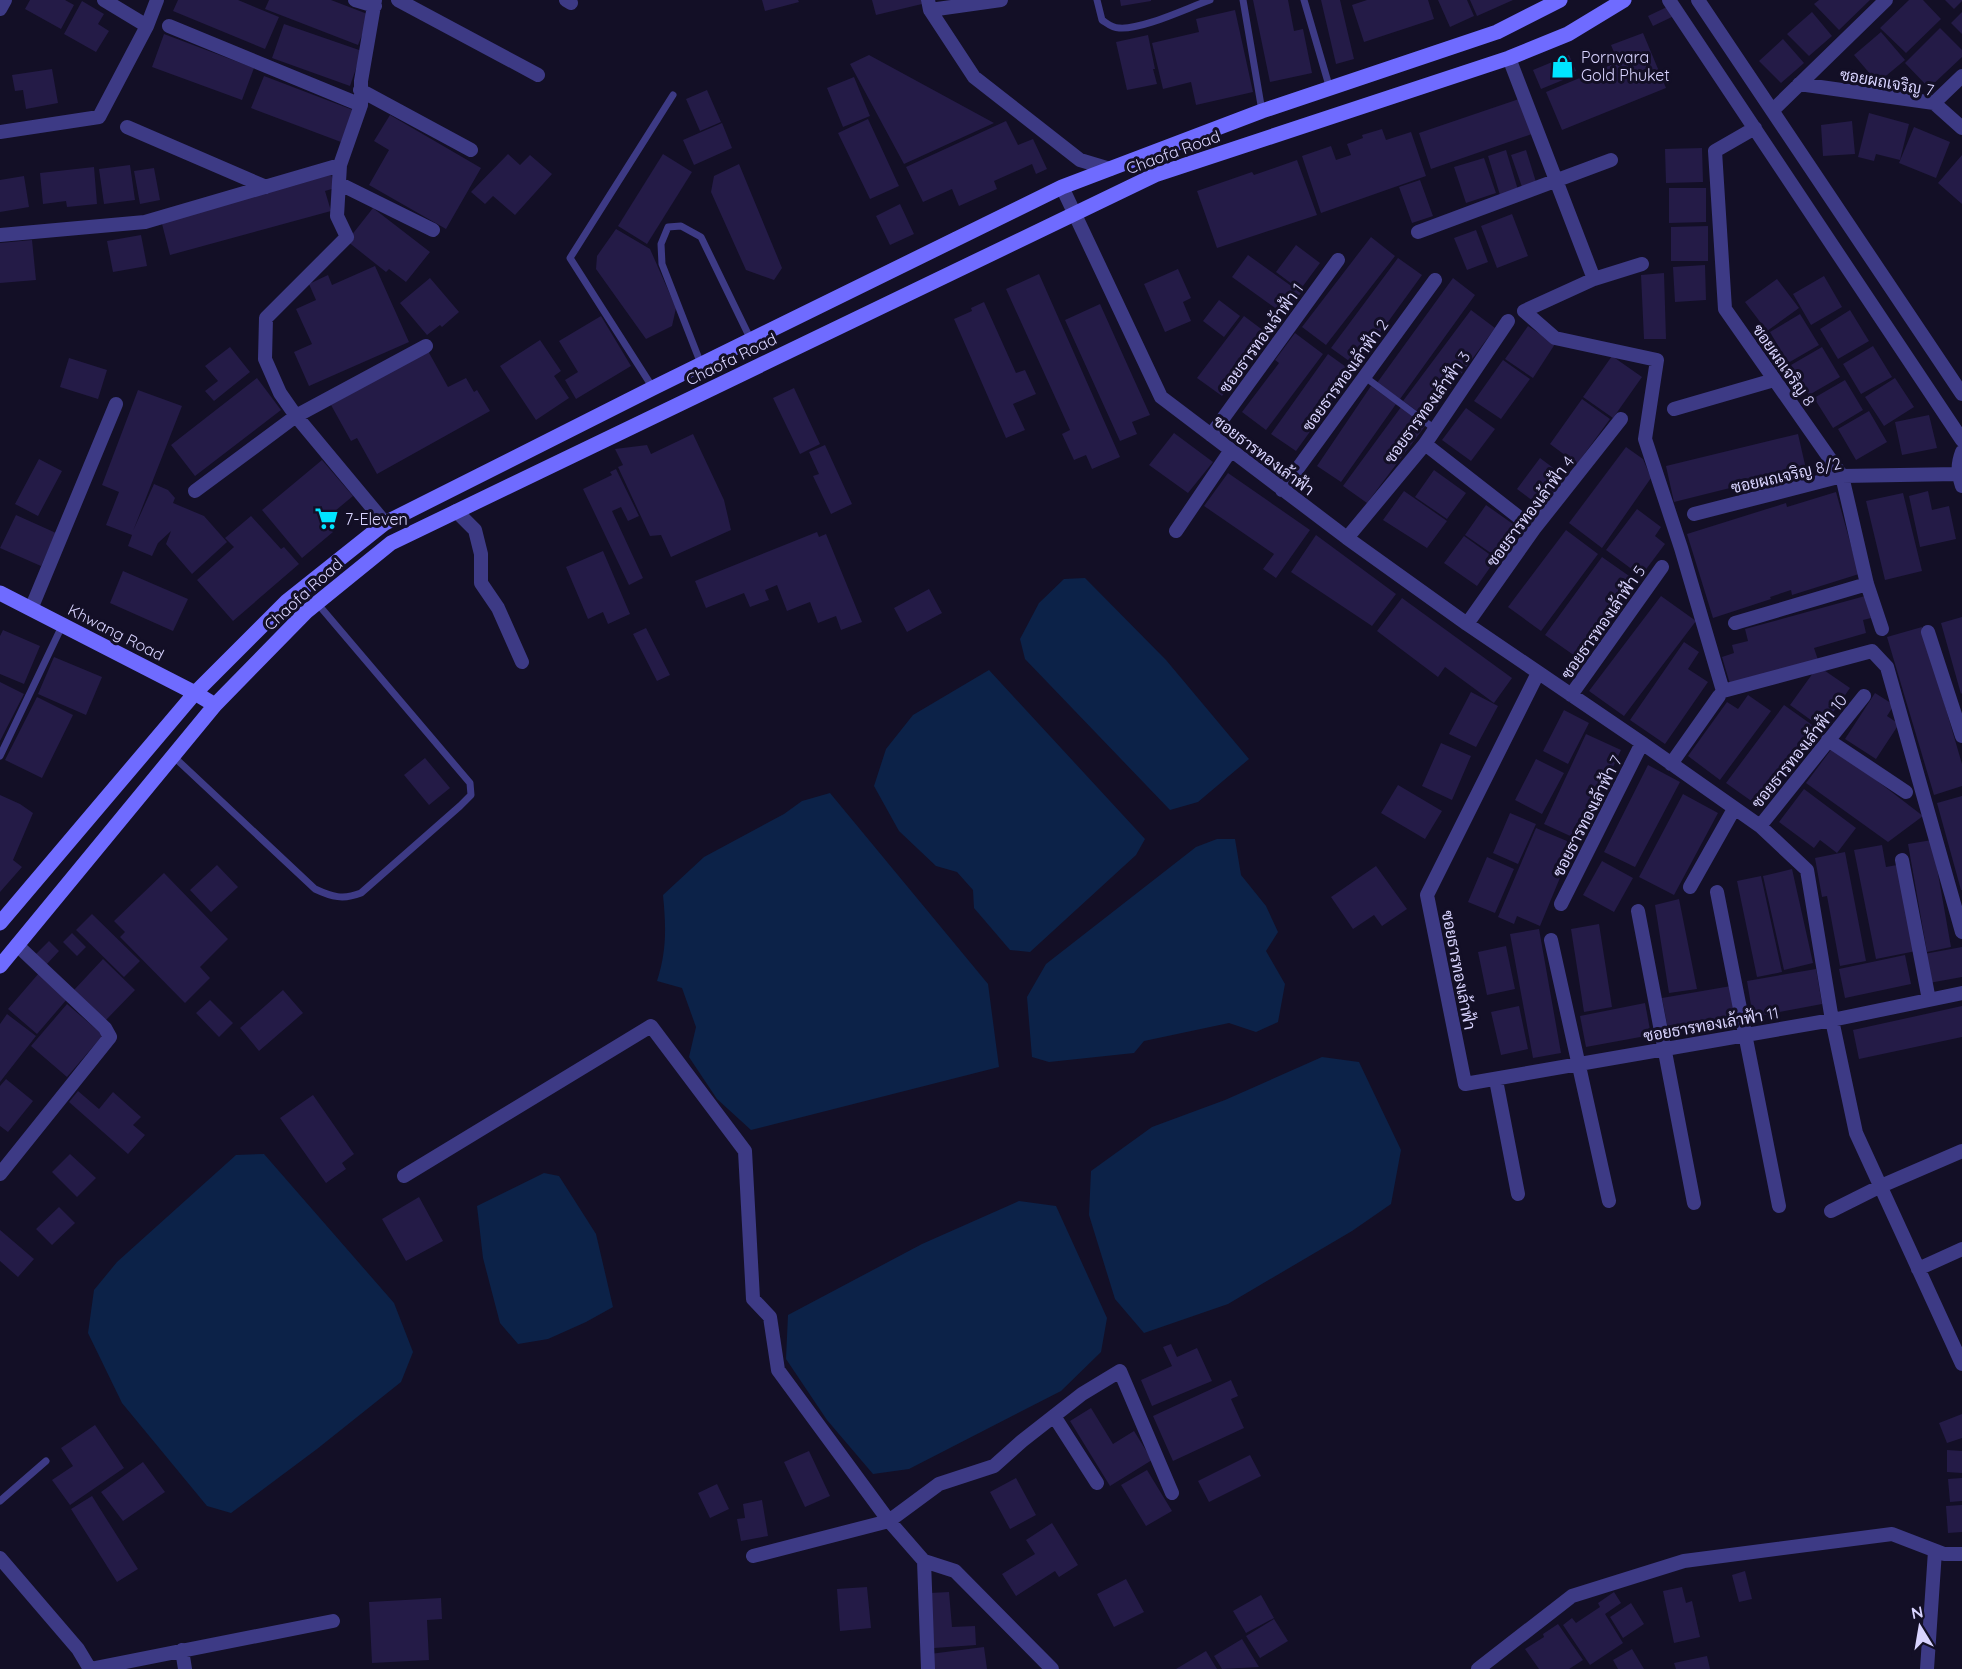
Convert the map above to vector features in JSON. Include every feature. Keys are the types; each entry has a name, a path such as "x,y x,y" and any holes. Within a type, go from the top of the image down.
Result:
{"main road":[{"name":"Chaofa Road","path":"0,923 195,693 286,601 385,523 701,364 1062,187 1262,111 1497,32 1560,0"},
{"name":"Chaofa Road","path":"0,966 214,705 317,603 391,543 1155,175 1509,58 1568,34 1624,0"},
{"name":"Khwang Road","path":"0,593 195,693 214,705"}],"street":[{"path":"0,9 5,0"},
{"path":"104,0 147,26"},
{"path":"0,132 99,117 147,26 157,0"},
{"path":"355,0 375,3 360,90 361,105 340,165 338,216 347,237 266,318 266,359 280,393 296,416 385,523"},
{"path":"398,0 537,75"},
{"path":"1001,0 929,5 974,77 1080,160 1110,169"},
{"path":"1669,0 1962,440"},
{"path":"1773,110 1886,0"},
{"path":"1706,3 1773,110 1962,394"},
{"path":"169,26 361,105"},
{"path":"1509,58 1594,279"},
{"path":"1934,104 1962,76"},
{"name":"ซอยผถเจริญ 7","path":"1799,84 1934,104 1962,128"},
{"path":"360,90 471,150"},
{"path":"127,127 266,187"},
{"name":"ซอยผถเจริญ 8","path":"1755,128 1715,151 1725,309 1842,476 1867,584 1882,629"},
{"path":"1418,232 1611,160"},
{"path":"0,235 145,222 340,165"},
{"path":"340,184 433,230"},
{"name":"ซอยธารทองเล้าฟ้า","path":"1062,187 1161,397 1282,490 1467,624 1760,826 1807,870 1832,1020"},
{"name":"ซอยธารทองเจ้าฟ้า 1","path":"1211,435 1338,260"},
{"path":"1642,264 1594,279 1524,310 1555,338 1657,360 1645,439 1681,548 1723,692 1872,651 1887,667 1962,932"},
{"name":"ซอยธารทองเล้าฟ้า 2","path":"1282,490 1435,280"},
{"name":"ซอยธารทองเล้าฟ้า 3","path":"1347,538 1425,444 1508,321"},
{"path":"195,490 296,416 426,346"},
{"path":"1674,409 1774,380"},
{"path":"31,609 116,404"},
{"name":"ซอยธารทองเล้าฟ้า 4","path":"1467,624 1534,529 1621,419"},
{"path":"1425,444 1534,529"},
{"path":"1176,531 1231,450"},
{"path":"1960,480 1958,464 1962,452"},
{"name":"ซอยผถเจริญ 8/2","path":"1694,514 1842,476 1960,480"},
{"path":"456,512 475,530 481,554 481,583 498,608 522,662"},
{"name":"ซอยธารทองเล้าฟ้า 5","path":"1571,695 1662,567"},
{"path":"1735,623 1867,584"},
{"path":"1928,632 1962,736"},
{"name":"ซอยธารทองเล้าฟ้า","path":"1465,1084 1427,895 1538,673"},
{"path":"1671,764 1719,696"},
{"name":"ซอยธารทองเล้าฟ้า 10","path":"1760,826 1864,696"},
{"path":"1828,740 1906,792"},
{"name":"ซอยธารทองเล้าฟ้า 7","path":"1561,904 1642,743"},
{"path":"1690,887 1734,809"},
{"path":"1902,860 1929,1000"},
{"path":"1717,892 1779,1206"},
{"path":"1638,911 1694,1203"},
{"path":"1551,940 1609,1201"},
{"path":"0,1174 110,1037 105,1028 17,945"},
{"name":"ซอยธารทองเล้าฟ้า 11","path":"1465,1084 1832,1020 1962,993"},
{"path":"1832,1020 1856,1133 1960,1355"},
{"path":"404,1176 651,1026 745,1151 753,1299 770,1317 778,1370 889,1521 924,1561 955,1571 1052,1669"},
{"path":"1496,1080 1518,1194"},
{"path":"1832,1211 1881,1186 1962,1151"},
{"path":"1918,1269 1962,1249"},
{"path":"753,1556 889,1521 939,1484 994,1466 1082,1394 1120,1371 1172,1493"},
{"path":"1054,1416 1097,1483"},
{"path":"1478,1669 1572,1596 1684,1561 1892,1534 1944,1554 1962,1554"},
{"path":"1927,1669 1935,1551"},
{"path":"0,1558 78,1649 90,1669 333,1620"},
{"path":"924,1561 928,1669"},
{"path":"182,1650 185,1669"}],"lane":[{"path":"1097,0 1102,20 1111,27 1122,28 1146,23 1210,0"},
{"path":"1243,0 1262,111"},
{"path":"1304,0 1330,89"},
{"path":"653,388 570,258 673,95"},
{"path":"701,364 662,264 661,244 668,228 681,226 701,237 751,340"},
{"path":"1365,377 1435,429"},
{"path":"173,756 315,890 333,897 348,898 361,893 471,795 470,783 317,603"},
{"path":"0,756 62,626"},
{"path":"0,1501 46,1461"}],"water":[{"path":"1085,578 1166,660 1249,759 1198,802 1170,810 1025,659 1020,639 1039,603 1064,579"},
{"path":"989,670 1145,839 1136,855 1030,952 1010,950 974,908 973,890 957,872 936,866 899,831 874,786 886,749 913,715"},
{"path":"830,793 988,984 999,1067 751,1130 717,1099 689,1057 696,1027 682,988 657,981 663,959 665,938 663,895 704,857 784,814 802,801"},
{"path":"1217,839 1235,839 1241,875 1266,906 1278,932 1266,951 1285,984 1278,1022 1256,1032 1229,1023 1144,1041 1134,1053 1049,1062 1032,1057 1027,997 1046,964 1196,847"},
{"path":"1322,1057 1359,1062 1401,1150 1391,1204 1352,1231 1228,1304 1144,1333 1115,1299 1089,1215 1091,1171 1152,1127 1225,1100"},
{"path":"264,1154 394,1303 413,1352 401,1382 231,1513 207,1506 122,1403 88,1333 94,1290 117,1262 236,1155"},
{"path":"544,1173 559,1176 596,1234 613,1307 548,1339 518,1344 500,1323 483,1258 477,1206"},
{"path":"1019,1201 1056,1206 1107,1318 1101,1352 1061,1391 909,1469 873,1474 827,1420 786,1359 788,1315 922,1244"}],"building":[{"path":"30,0 65,0 74,5 61,29 25,9"},
{"path":"178,0 238,0 279,17 265,49 173,11"},
{"path":"269,0 331,0 370,15 358,45 265,9"},
{"path":"762,0 798,0 799,2 765,11"},
{"path":"872,0 921,0 922,4 876,15"},
{"path":"1120,0 1151,0 1151,1 1121,6"},
{"path":"1253,0 1288,0 1294,31 1303,29 1312,73 1270,82"},
{"path":"1321,0 1340,0 1354,59 1336,64"},
{"path":"1367,0 1428,0 1434,19 1364,42 1352,5"},
{"path":"1438,0 1467,0 1474,16 1450,27"},
{"path":"1470,0 1513,0 1477,16"},
{"path":"1819,0 1870,0 1839,30 1814,4"},
{"path":"1909,0 1923,0 1941,19 1906,53 1880,28"},
{"path":"1945,0 1962,0 1962,1 1954,9"},
{"path":"82,1 104,14 98,24 109,31 96,52 64,34"},
{"path":"1669,6 1674,16 1653,26 1648,16"},
{"path":"1235,10 1253,92 1196,105 1191,82 1163,89 1152,43 1199,32 1196,19"},
{"path":"1812,12 1832,36 1809,56 1787,34"},
{"path":"1962,12 1962,34 1951,23"},
{"path":"284,24 362,51 350,86 272,58"},
{"path":"1940,28 1962,50 1962,57 1929,88 1905,63"},
{"path":"1881,32 1905,60 1875,85 1869,77 1871,75 1854,55"},
{"path":"1643,33 1666,88 1562,130 1546,92 1618,62 1611,45"},
{"path":"164,34 254,68 242,100 152,67"},
{"path":"1148,35 1157,84 1127,90 1116,42"},
{"path":"1783,39 1804,63 1781,83 1759,61"},
{"path":"869,55 994,123 904,164 850,64"},
{"path":"1569,55 1576,71 1562,77 1563,80 1541,89 1533,70"},
{"path":"52,69 58,103 26,109 23,90 15,91 12,75"},
{"path":"264,76 353,110 341,142 251,108"},
{"path":"854,77 870,116 843,127 827,88"},
{"path":"707,90 721,122 700,131 686,99"},
{"path":"1522,98 1535,133 1431,169 1419,133"},
{"path":"1869,113 1909,124 1900,160 1876,154 1874,161 1858,157"},
{"path":"390,115 481,168 446,229 369,185 389,150 374,141"},
{"path":"868,119 899,186 870,199 838,133"},
{"path":"1006,121 1018,145 1033,139 1047,169 1036,174 1032,164 994,181 997,189 959,206 952,189 923,202 906,167"},
{"path":"1852,121 1855,154 1823,156 1821,125"},
{"path":"722,123 732,148 694,165 683,140"},
{"path":"1914,127 1950,142 1936,178 1899,163"},
{"path":"1382,129 1386,140 1411,132 1426,176 1321,213 1302,156 1331,146 1336,160 1351,155 1347,144 1363,138 1362,135"},
{"path":"1702,148 1703,182 1666,183 1665,149"},
{"path":"1506,150 1518,190 1500,195 1488,156"},
{"path":"1526,150 1536,182 1522,187 1511,155"},
{"path":"508,154 520,165 530,155 552,174 515,215 493,196 485,204 471,192"},
{"path":"663,154 692,172 647,244 618,226"},
{"path":"1962,155 1962,204 1938,183"},
{"path":"1484,158 1496,193 1466,203 1454,167"},
{"path":"1297,160 1317,215 1217,248 1197,191 1252,172 1254,175"},
{"path":"739,164 782,268 774,280 746,270 711,192 714,176"},
{"path":"130,165 135,200 104,204 99,169"},
{"path":"94,167 97,204 67,207 66,201 43,204 40,173"},
{"path":"154,168 160,200 140,204 134,171"},
{"path":"331,174 335,188 325,191 331,211 170,255 161,220"},
{"path":"24,176 29,207 0,212 0,180"},
{"path":"1420,180 1433,216 1412,223 1399,187"},
{"path":"1669,188 1706,188 1706,222 1669,223"},
{"path":"900,204 914,234 890,245 876,216"},
{"path":"373,208 430,252 406,282 389,269 386,272 347,241"},
{"path":"1512,214 1528,256 1497,268 1481,226"},
{"path":"1708,226 1708,261 1671,261 1671,227"},
{"path":"616,229 650,249 676,308 672,326 646,339 596,269 597,256"},
{"path":"1476,230 1488,262 1467,270 1454,238"},
{"path":"141,235 147,266 113,272 107,241"},
{"path":"1371,237 1395,256 1326,345 1302,327"},
{"path":"32,240 36,280 0,283 0,243"},
{"path":"1296,245 1320,263 1300,290 1276,272"},
{"path":"1248,255 1301,293 1285,315 1232,277"},
{"path":"1398,258 1422,275 1356,366 1331,348"},
{"path":"1705,265 1706,300 1675,302 1673,267"},
{"path":"375,266 409,342 309,386 294,352 312,344 296,309 316,300 309,284 328,275 332,285"},
{"path":"1178,269 1191,298 1183,302 1191,321 1165,332 1144,284"},
{"path":"1664,273 1666,339 1644,339 1641,275"},
{"path":"1039,274 1120,457 1092,469 1086,455 1074,460 1062,434 1070,430 1006,289"},
{"path":"1824,276 1842,307 1811,325 1793,294"},
{"path":"430,278 459,312 442,327 440,325 427,335 400,303"},
{"path":"1453,278 1475,295 1400,399 1377,383"},
{"path":"1777,279 1799,308 1767,331 1745,302"},
{"path":"1219,300 1240,316 1224,337 1203,321"},
{"path":"984,302 1016,373 1025,370 1036,394 1013,404 1025,430 1006,438 954,319 972,311 971,308"},
{"path":"1100,304 1150,415 1132,422 1137,434 1120,441 1065,320"},
{"path":"1471,310 1495,328 1428,419 1403,401"},
{"path":"1850,310 1869,341 1838,359 1820,329"},
{"path":"1800,314 1819,345 1788,363 1770,332"},
{"path":"601,316 631,366 576,399 565,380 578,372 559,341"},
{"path":"1244,316 1268,334 1222,396 1197,378"},
{"path":"1528,326 1555,344 1533,378 1505,359"},
{"path":"1295,333 1323,354 1266,430 1242,412 1279,363 1275,360"},
{"path":"540,340 561,371 554,376 569,398 536,420 500,366"},
{"path":"1873,346 1892,377 1861,394 1843,364"},
{"path":"230,347 250,372 214,401 205,391 218,381 205,366"},
{"path":"1822,347 1840,377 1809,395 1791,365"},
{"path":"428,351 448,387 466,378 474,392 477,390 490,411 377,474 357,438 351,441 331,405"},
{"path":"1328,354 1353,372 1296,451 1271,434"},
{"path":"1612,356 1642,377 1613,418 1583,397"},
{"path":"69,358 107,370 98,399 60,387"},
{"path":"1503,360 1530,379 1501,419 1474,401"},
{"path":"257,378 281,410 195,476 171,445"},
{"path":"1895,378 1914,407 1884,426 1865,397"},
{"path":"1845,380 1863,410 1833,428 1814,398"},
{"path":"1371,386 1396,404 1341,482 1317,466"},
{"path":"794,388 820,444 800,454 773,398"},
{"path":"138,390 182,406 133,531 154,484 168,490 175,498 173,503 204,516 227,542 192,574 166,544 171,531 158,543 152,556 128,546 132,535 106,525 119,492 102,485"},
{"path":"1582,399 1610,419 1577,464 1550,444"},
{"path":"1401,407 1426,425 1367,503 1343,486"},
{"path":"1466,408 1495,429 1471,461 1442,440"},
{"path":"1869,411 1887,442 1856,460 1838,429"},
{"path":"1929,415 1937,448 1902,455 1895,422"},
{"path":"1174,433 1213,462 1188,493 1149,465"},
{"path":"693,434 724,500 731,530 671,557 661,535 650,536 618,467 623,465 615,449 647,445 651,454"},
{"path":"1798,434 1806,469 1674,502 1666,466"},
{"path":"825,445 852,504 831,514 813,476 819,474 809,452"},
{"path":"1626,447 1643,459 1651,478 1602,548 1569,523"},
{"path":"1540,458 1568,479 1545,510 1517,489"},
{"path":"39,459 62,471 38,516 15,504"},
{"path":"322,460 353,496 323,521 333,532 302,558 262,510"},
{"path":"616,469 639,516 628,521 621,507 612,511 643,578 629,585 583,489 612,475 610,472"},
{"path":"1434,470 1466,493 1447,519 1415,497"},
{"path":"1228,473 1310,530 1276,578 1263,569 1274,554 1204,506"},
{"path":"1404,491 1447,521 1427,548 1383,520"},
{"path":"1928,491 1932,510 1949,506 1956,539 1920,547 1909,496"},
{"path":"1836,492 1859,574 1792,595 1791,590 1713,618 1687,534 1786,503 1787,507"},
{"path":"1903,493 1922,571 1885,580 1866,501"},
{"path":"1486,505 1520,529 1498,558 1465,535"},
{"path":"1637,509 1661,527 1655,536 1665,544 1641,576 1606,550"},
{"path":"16,515 56,533 41,566 0,548"},
{"path":"251,516 281,549 284,547 299,564 233,621 197,580 234,547 225,538"},
{"path":"1566,530 1598,554 1541,631 1508,607"},
{"path":"817,532 819,537 826,534 862,622 841,630 836,616 818,623 810,602 787,611 777,585 765,590 769,600 750,607 744,593 706,608 695,581"},
{"path":"1316,535 1396,594 1372,626 1291,572"},
{"path":"1464,536 1496,559 1477,586 1444,563"},
{"path":"603,551 630,614 608,624 603,612 588,619 566,567"},
{"path":"1602,557 1632,578 1575,656 1545,635"},
{"path":"123,571 188,599 173,631 110,603"},
{"path":"929,589 942,613 907,632 894,608"},
{"path":"1661,596 1696,621 1624,716 1589,691"},
{"path":"1865,596 1871,618 1863,620 1866,633 1814,648 1818,660 1730,684 1722,657 1734,653 1732,645 1748,641 1745,629"},
{"path":"1402,598 1512,678 1494,703 1445,667 1438,677 1377,631"},
{"path":"1962,617 1962,693 1961,694 1941,623"},
{"path":"1922,627 1962,764 1962,786 1934,795 1887,637"},
{"path":"646,628 670,675 657,681 633,634"},
{"path":"3,630 40,646 24,684 0,674 0,636"},
{"path":"1684,642 1699,652 1688,669 1708,682 1665,744 1630,720"},
{"path":"54,657 102,677 86,715 38,694"},
{"path":"1818,666 1850,688 1822,728 1790,705"},
{"path":"0,682 24,694 0,741"},
{"path":"1471,692 1498,706 1476,747 1449,734"},
{"path":"1875,693 1894,705 1887,716 1899,724 1876,759 1845,739"},
{"path":"1748,695 1771,711 1720,780 1688,756 1727,702 1738,709"},
{"path":"37,697 73,715 42,778 5,760"},
{"path":"1784,705 1815,727 1757,805 1726,783"},
{"path":"1564,710 1589,723 1568,764 1543,751"},
{"path":"1586,734 1621,750 1579,840 1544,824"},
{"path":"1441,743 1471,756 1452,800 1422,786"},
{"path":"1833,747 1923,816 1888,842 1806,783"},
{"path":"425,758 450,788 429,805 404,775"},
{"path":"1536,759 1564,773 1542,814 1515,800"},
{"path":"1648,765 1680,782 1635,867 1604,852"},
{"path":"1398,785 1442,811 1425,839 1381,813"},
{"path":"1804,789 1856,828 1837,853 1820,840 1814,848 1779,822"},
{"path":"1683,794 1718,813 1674,895 1639,877"},
{"path":"0,795 33,813 13,860 22,867 0,892"},
{"path":"1962,796 1962,890 1961,890 1937,803"},
{"path":"1510,813 1536,824 1518,864 1493,853"},
{"path":"1536,828 1574,844 1540,926 1517,916 1514,924 1498,917"},
{"path":"1932,840 1951,947 1927,952 1908,844"},
{"path":"1882,845 1886,867 1897,865 1916,951 1876,959 1854,850"},
{"path":"1845,852 1866,961 1840,966 1827,896 1822,897 1815,858"},
{"path":"1487,857 1514,869 1495,913 1468,902"},
{"path":"1602,861 1633,878 1614,912 1583,895"},
{"path":"217,865 238,887 211,912 190,890"},
{"path":"1376,866 1407,909 1382,926 1374,915 1353,929 1331,897"},
{"path":"1792,869 1813,963 1784,970 1763,876"},
{"path":"164,873 228,939 200,967 210,978 185,1003 120,937 125,932 114,921"},
{"path":"1761,876 1782,972 1757,977 1737,881"},
{"path":"1679,899 1697,989 1669,993 1655,905"},
{"path":"92,914 140,961 124,977 76,930"},
{"path":"1599,924 1612,1007 1584,1012 1571,929"},
{"path":"1539,929 1561,1053 1533,1058 1510,934"},
{"path":"72,933 86,947 77,956 63,942"},
{"path":"49,941 59,951 46,965 35,955"},
{"path":"1506,946 1515,989 1487,995 1478,952"},
{"path":"1962,947 1962,977 1929,983 1924,954"},
{"path":"1905,955 1911,984 1845,998 1839,969"},
{"path":"103,959 135,990 105,1021 74,990"},
{"path":"1816,969 1822,1004 1753,1017 1747,981"},
{"path":"39,973 68,998 37,1034 8,1009"},
{"path":"1731,986 1738,1021 1669,1034 1662,998"},
{"path":"283,990 303,1013 259,1051 240,1028"},
{"path":"210,1000 233,1023 219,1037 196,1013"},
{"path":"1645,1003 1651,1035 1586,1047 1580,1016"},
{"path":"67,1004 103,1035 67,1077 31,1046"},
{"path":"1519,1006 1528,1049 1501,1055 1491,1012"},
{"path":"1962,1006 1962,1037 1859,1059 1853,1030"},
{"path":"7,1014 36,1036 0,1082 0,1024"},
{"path":"6,1079 33,1101 8,1132 0,1126 0,1086"},
{"path":"78,1091 99,1109 113,1092 141,1117 133,1125 145,1135 128,1154 69,1102"},
{"path":"313,1095 354,1154 342,1163 346,1169 326,1183 280,1118"},
{"path":"70,1154 96,1178 77,1197 52,1172"},
{"path":"419,1197 443,1241 406,1261 382,1219"},
{"path":"59,1207 75,1223 52,1245 36,1229"},
{"path":"0,1230 34,1259 18,1277 0,1261"},
{"path":"1171,1344 1177,1357 1197,1348 1212,1381 1152,1406 1141,1380 1172,1366 1163,1347"},
{"path":"1231,1380 1238,1396 1231,1399 1244,1428 1173,1461 1153,1416"},
{"path":"1091,1408 1113,1444 1134,1431 1152,1460 1110,1486 1070,1421"},
{"path":"1962,1414 1962,1438 1947,1443 1939,1423"},
{"path":"95,1425 124,1468 70,1505 52,1480 73,1466 61,1448"},
{"path":"1947,1450 1962,1451 1962,1473 1947,1472"},
{"path":"809,1451 830,1496 805,1507 784,1462"},
{"path":"1250,1455 1261,1476 1209,1502 1198,1481"},
{"path":"143,1462 165,1492 123,1521 101,1492"},
{"path":"1147,1470 1172,1511 1146,1526 1121,1485"},
{"path":"1016,1478 1036,1515 1010,1529 990,1492"},
{"path":"1962,1478 1962,1501 1950,1502 1948,1479"},
{"path":"717,1484 729,1509 710,1518 698,1493"},
{"path":"92,1496 138,1569 117,1582 71,1509"},
{"path":"762,1500 768,1536 741,1541 737,1519 745,1518 743,1504"},
{"path":"1962,1505 1962,1532 1948,1533 1946,1506"},
{"path":"1052,1523 1078,1565 1059,1577 1055,1571 1016,1596 1002,1574 1035,1554 1026,1540"},
{"path":"1745,1571 1752,1599 1739,1602 1732,1575"},
{"path":"1126,1579 1144,1612 1114,1627 1097,1594"},
{"path":"867,1587 871,1628 840,1631 837,1589"},
{"path":"1682,1587 1686,1603 1692,1601 1700,1637 1674,1643 1663,1591"},
{"path":"949,1592 952,1627 975,1626 976,1645 934,1648 930,1593"},
{"path":"1614,1592 1621,1603 1605,1614 1623,1643 1590,1665 1563,1625 1572,1618 1576,1623 1600,1607 1598,1603"},
{"path":"1261,1595 1274,1618 1246,1633 1233,1611"},
{"path":"441,1598 442,1619 427,1620 429,1660 372,1663 369,1602"},
{"path":"1631,1603 1644,1624 1623,1638 1610,1617"},
{"path":"1274,1619 1288,1641 1260,1658 1246,1636"},
{"path":"1558,1624 1583,1660 1569,1669 1539,1669 1525,1649 1544,1637 1543,1634"},
{"path":"1242,1639 1259,1667 1222,1669 1214,1656"},
{"path":"984,1647 987,1669 932,1669 930,1654"},
{"path":"1632,1649 1644,1669 1618,1669 1613,1660"},
{"path":"1206,1651 1217,1669 1176,1669"},
{"path":"1707,1656 1710,1669 1676,1669 1674,1663"}],"place":[{"name":"Pornvara Gold Phuket","path":"1563,66"},
{"name":"7-Eleven","path":"327,519"}]}
